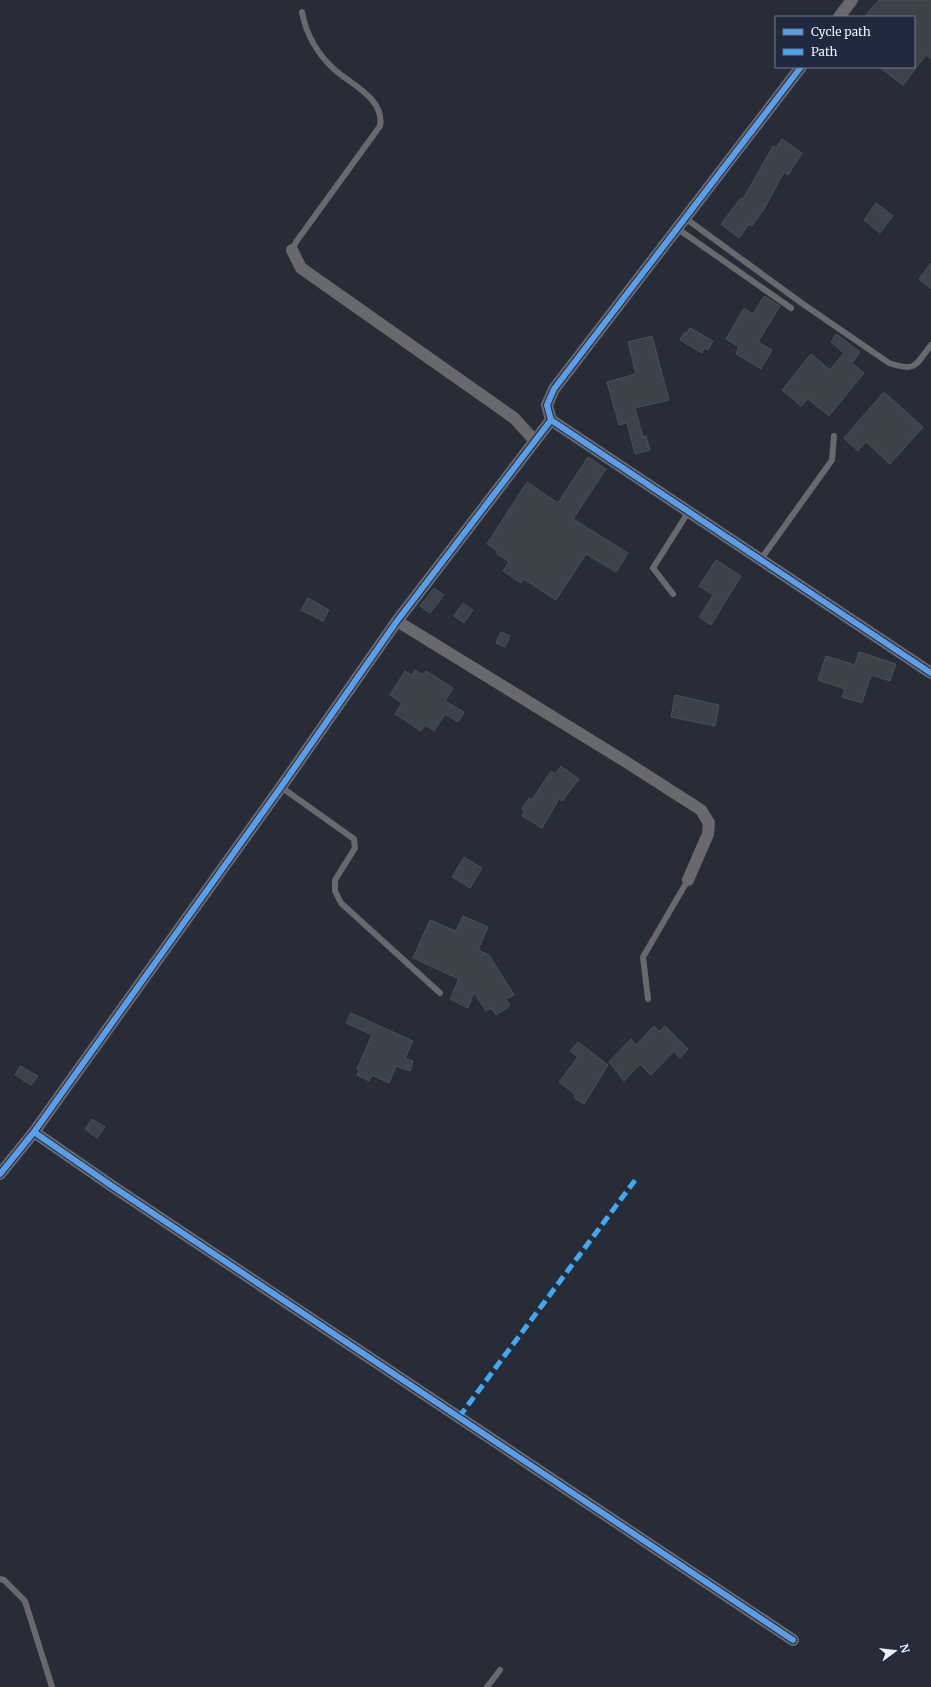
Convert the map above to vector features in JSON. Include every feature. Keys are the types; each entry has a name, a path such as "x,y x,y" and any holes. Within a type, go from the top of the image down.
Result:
{"street":[{"path":"840,16 852,0"},
{"path":"800,68 554,389 547,405 551,420 690,511 931,673"},
{"path":"292,250 301,268 514,418 535,440"},
{"path":"0,1174 34,1132 281,787 397,621 551,420"},
{"path":"397,621 623,760 701,810 709,823 708,834 688,880"},
{"path":"34,1132 112,1186 793,1640"}],"lane":[{"path":"292,250 296,242 380,126 382,118 377,107 362,90 334,69 319,53 305,29 302,12"},
{"path":"685,218 802,304 889,363 904,368 913,367 931,345"},
{"path":"678,229 791,308"},
{"path":"761,559 832,460 834,436"},
{"path":"673,594 653,568 690,511"},
{"path":"281,787 354,839 355,848 335,880 335,891 341,903 440,993"},
{"path":"648,999 643,957 688,880"},
{"path":"0,1579 4,1580 25,1601 52,1687"},
{"path":"488,1687 500,1670"}],"building":[{"path":"879,0 931,0 931,59 926,55 903,85 880,68 915,68 915,16 865,16"},
{"path":"782,139 802,153 788,175 784,172 764,209 752,226 749,224 739,238 721,224 741,198 743,199 773,146 776,148"},
{"path":"876,203 893,216 880,233 864,220"},
{"path":"931,263 931,289 919,279"},
{"path":"764,296 780,306 758,342 772,350 761,369 736,354 739,347 726,339 744,308 753,314"},
{"path":"690,328 713,341 708,350 704,348 702,353 680,340 685,332 687,333"},
{"path":"836,334 860,352 852,363 864,373 829,416 808,399 801,406 782,390 811,354 830,370 844,353 831,342"},
{"path":"652,336 669,400 635,408 643,437 646,436 650,450 635,454 627,423 619,425 607,382 636,374 628,342"},
{"path":"884,392 923,427 890,464 866,442 858,451 844,438"},
{"path":"588,457 606,469 573,519 628,553 616,572 586,554 556,600 524,579 521,583 503,571 509,562 496,553 497,551 487,544 527,482 558,503"},
{"path":"716,560 741,576 711,625 699,617 713,595 699,586"},
{"path":"434,588 444,595 430,613 420,606"},
{"path":"308,598 329,610 323,621 301,610"},
{"path":"463,603 473,610 464,623 454,616"},
{"path":"501,632 510,636 505,647 496,643"},
{"path":"859,652 896,664 890,681 871,675 862,703 842,697 845,689 818,680 826,656 855,665"},
{"path":"415,670 423,675 426,671 453,688 445,701 464,712 458,722 445,714 434,731 425,725 421,731 395,714 402,703 390,695 405,671 412,675"},
{"path":"675,695 719,705 715,726 671,717"},
{"path":"561,766 579,779 562,801 559,799 542,828 522,816 524,812 522,809 529,798 532,800 551,771 555,774"},
{"path":"464,857 482,868 470,888 452,877"},
{"path":"463,916 488,927 478,950 489,955 514,995 506,999 510,1006 496,1015 491,1008 486,1011 474,992 468,1008 450,999 459,979 413,958 430,920 456,931"},
{"path":"351,1013 413,1041 405,1058 413,1061 410,1071 396,1066 389,1083 372,1075 369,1081 357,1075 359,1070 357,1069 372,1035 346,1023"},
{"path":"654,1026 659,1032 665,1026 688,1049 680,1058 674,1051 651,1075 640,1064 624,1081 609,1062 631,1039 636,1045"},
{"path":"578,1042 608,1065 584,1104 574,1098 576,1095 559,1082 578,1057 570,1051"},
{"path":"20,1066 38,1076 31,1085 15,1075"},
{"path":"92,1119 105,1127 97,1138 85,1129"}],"marked path":[{"path":"459,1417 636,1179"}],"cycle path":[{"path":"800,68 554,389 547,405 551,420 931,673"},
{"path":"0,1174 34,1132 281,787 397,621 551,420"},
{"path":"34,1132 112,1186 793,1640"}]}
